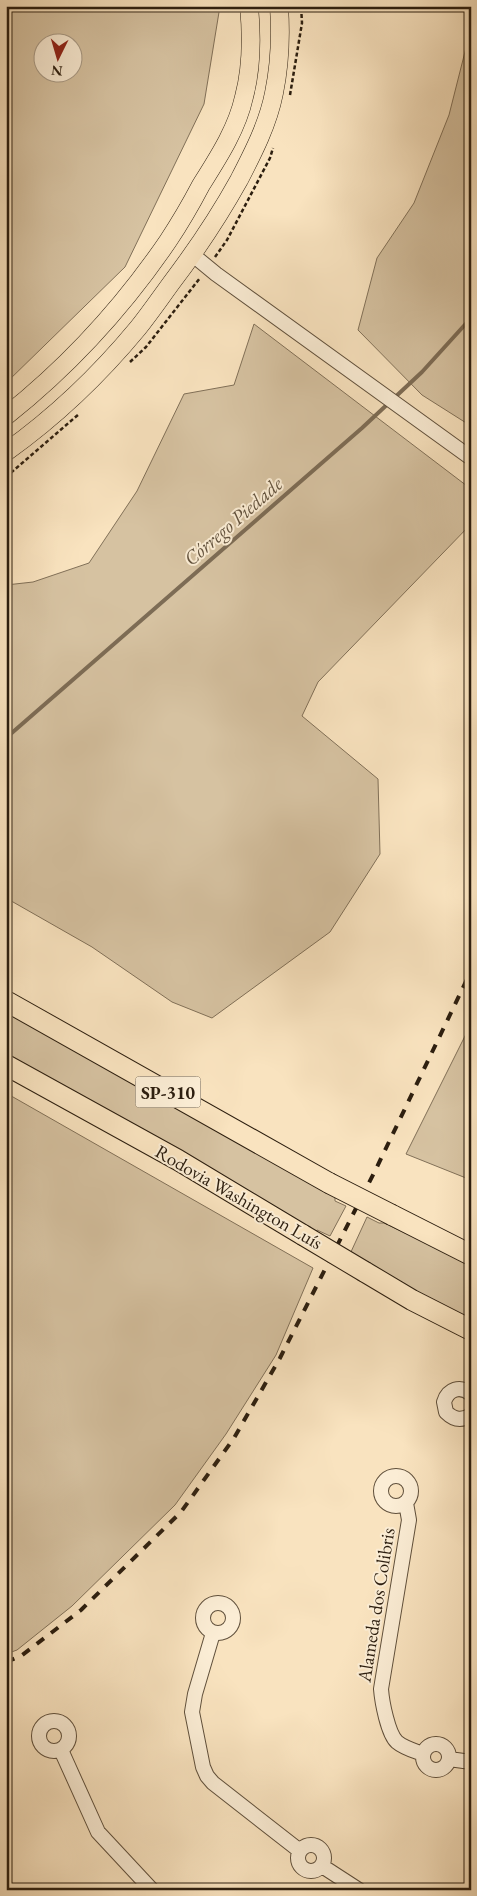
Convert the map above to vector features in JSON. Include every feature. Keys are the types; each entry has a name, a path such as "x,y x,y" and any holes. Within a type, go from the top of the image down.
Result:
{"highway":[{"name":"SP-310","path":"6,1001 329,1183 471,1255"},
{"name":"Rodovia Washington Luís","path":"6,1066 178,1160 412,1300 471,1330"}],"main road":[{"path":"6,416 63,366 108,320 170,239 219,156 237,120 251,65 252,29 249,6"},
{"path":"6,452 64,405 103,368 138,328 225,207 264,127 274,94 279,64 280,30 278,6"}],"street":[{"path":"193,254 216,274 471,458"},
{"path":"471,1394 464,1389 453,1390 444,1402 446,1412 455,1419 466,1418 471,1414"},
{"name":"Alameda dos Colibris","path":"406,1503 409,1520 381,1689 384,1707 394,1739 401,1745 423,1754 425,1748 436,1743 446,1748 450,1759 471,1762"},
{"path":"213,1633 195,1694 192,1712 204,1772 213,1783 300,1851 298,1862 306,1871 312,1872 322,1866 359,1890"},
{"path":"61,1750 98,1832 152,1890"}],"shaded area":[{"path":"6,6 220,6 204,104 125,267 6,383"},
{"path":"471,28 471,426 422,395 358,330 377,258 414,203 449,115"},
{"path":"254,324 471,489 471,524 318,682 302,716 378,779 380,854 330,932 212,1018 172,1002 92,947 6,898 6,585 33,582 89,563 137,491 184,394 234,385"},
{"path":"6,1010 335,1197 335,1201 346,1206 330,1236 317,1230 315,1233 6,1057"},
{"path":"471,1024 471,1180 406,1154"},
{"path":"6,1093 313,1268 276,1355 226,1434 175,1505 72,1606 17,1650 6,1654"},
{"path":"367,1217 379,1223 384,1223 471,1264 471,1321 452,1313 350,1254"}],"waterway":[{"name":"Córrego Piedade","path":"6,738 362,428 422,372 471,318"}],"railway":[{"path":"6,1662 21,1656 81,1610 181,1512 234,1438 280,1358 376,1169 471,971"}]}
